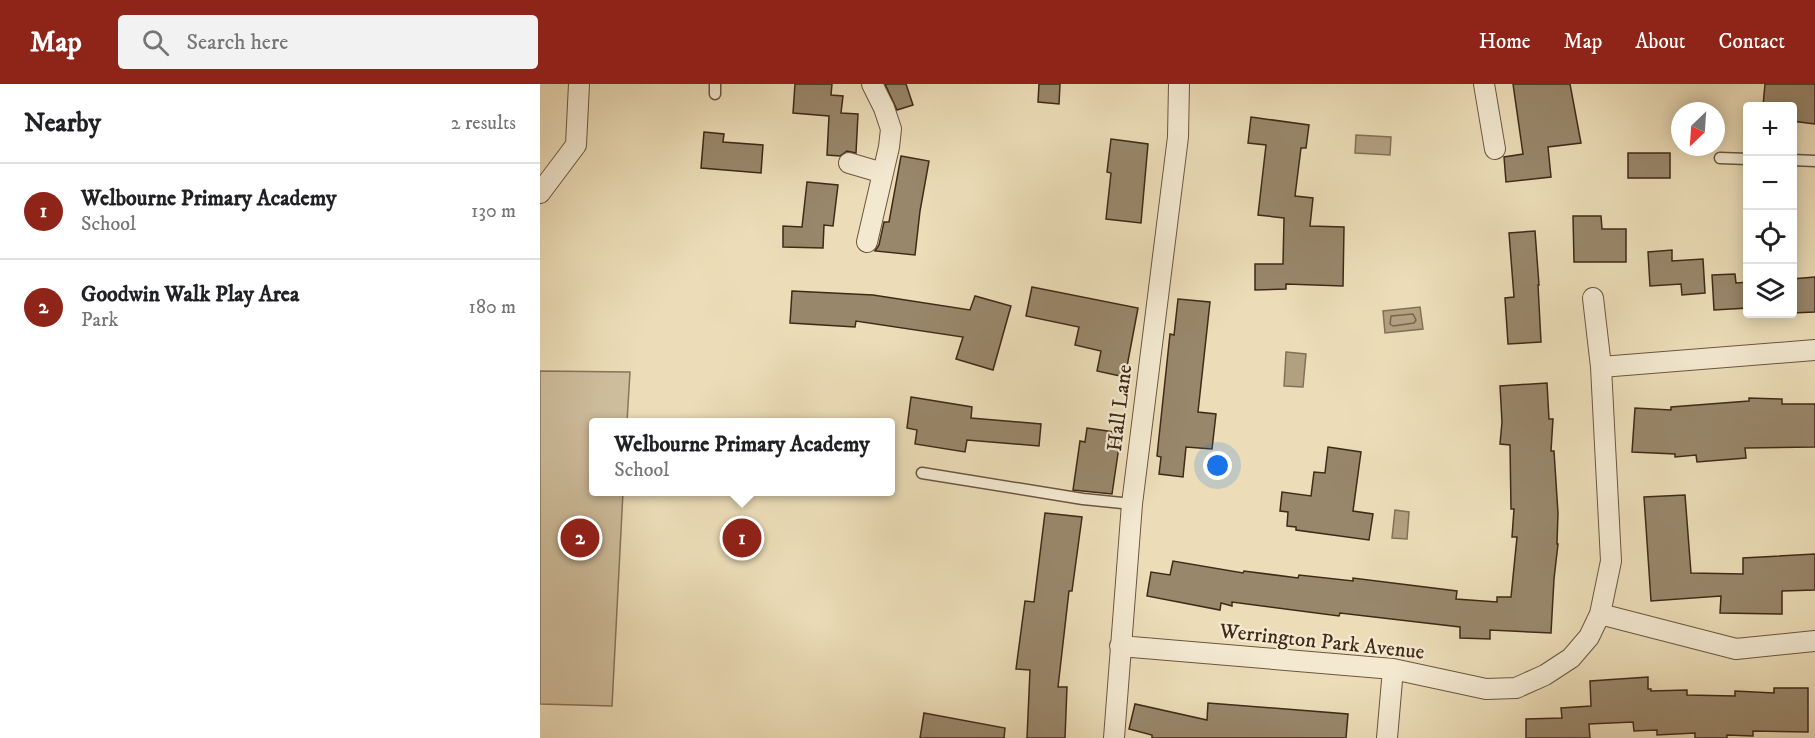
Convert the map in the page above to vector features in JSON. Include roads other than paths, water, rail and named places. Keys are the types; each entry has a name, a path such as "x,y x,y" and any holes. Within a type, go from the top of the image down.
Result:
{"street":[{"path":"540,193 576,145 579,84"},
{"path":"867,243 891,129 872,84"},
{"name":"Hall Lane","path":"1114,738 1132,504 1179,137 1179,84"},
{"path":"1484,84 1495,148"},
{"path":"849,163 883,173"},
{"name":"Werrington Park Avenue","path":"1120,646 1393,669 1486,689 1516,688 1545,675 1570,658 1589,637 1600,614 1611,561 1601,367 1593,297"},
{"path":"1601,367 1815,350"},
{"path":"1600,614 1736,649 1815,641"},
{"path":"1387,738 1393,669"}],"lane":[{"path":"1720,158 1743,159"},
{"path":"1797,160 1815,161"},
{"path":"922,473 1083,499 1132,504"}],"water":[{"path":"1356,135 1391,137 1390,155 1355,153"},
{"path":"1420,307 1423,329 1385,333 1383,311"},
{"path":"1286,352 1306,354 1303,387 1284,386"},
{"path":"1395,510 1409,512 1407,539 1392,538"}],"place":[{"name":"Goodwin Walk Play Area","path":"580,538"},
{"name":"Welbourne Primary Academy","path":"742,538"}]}
